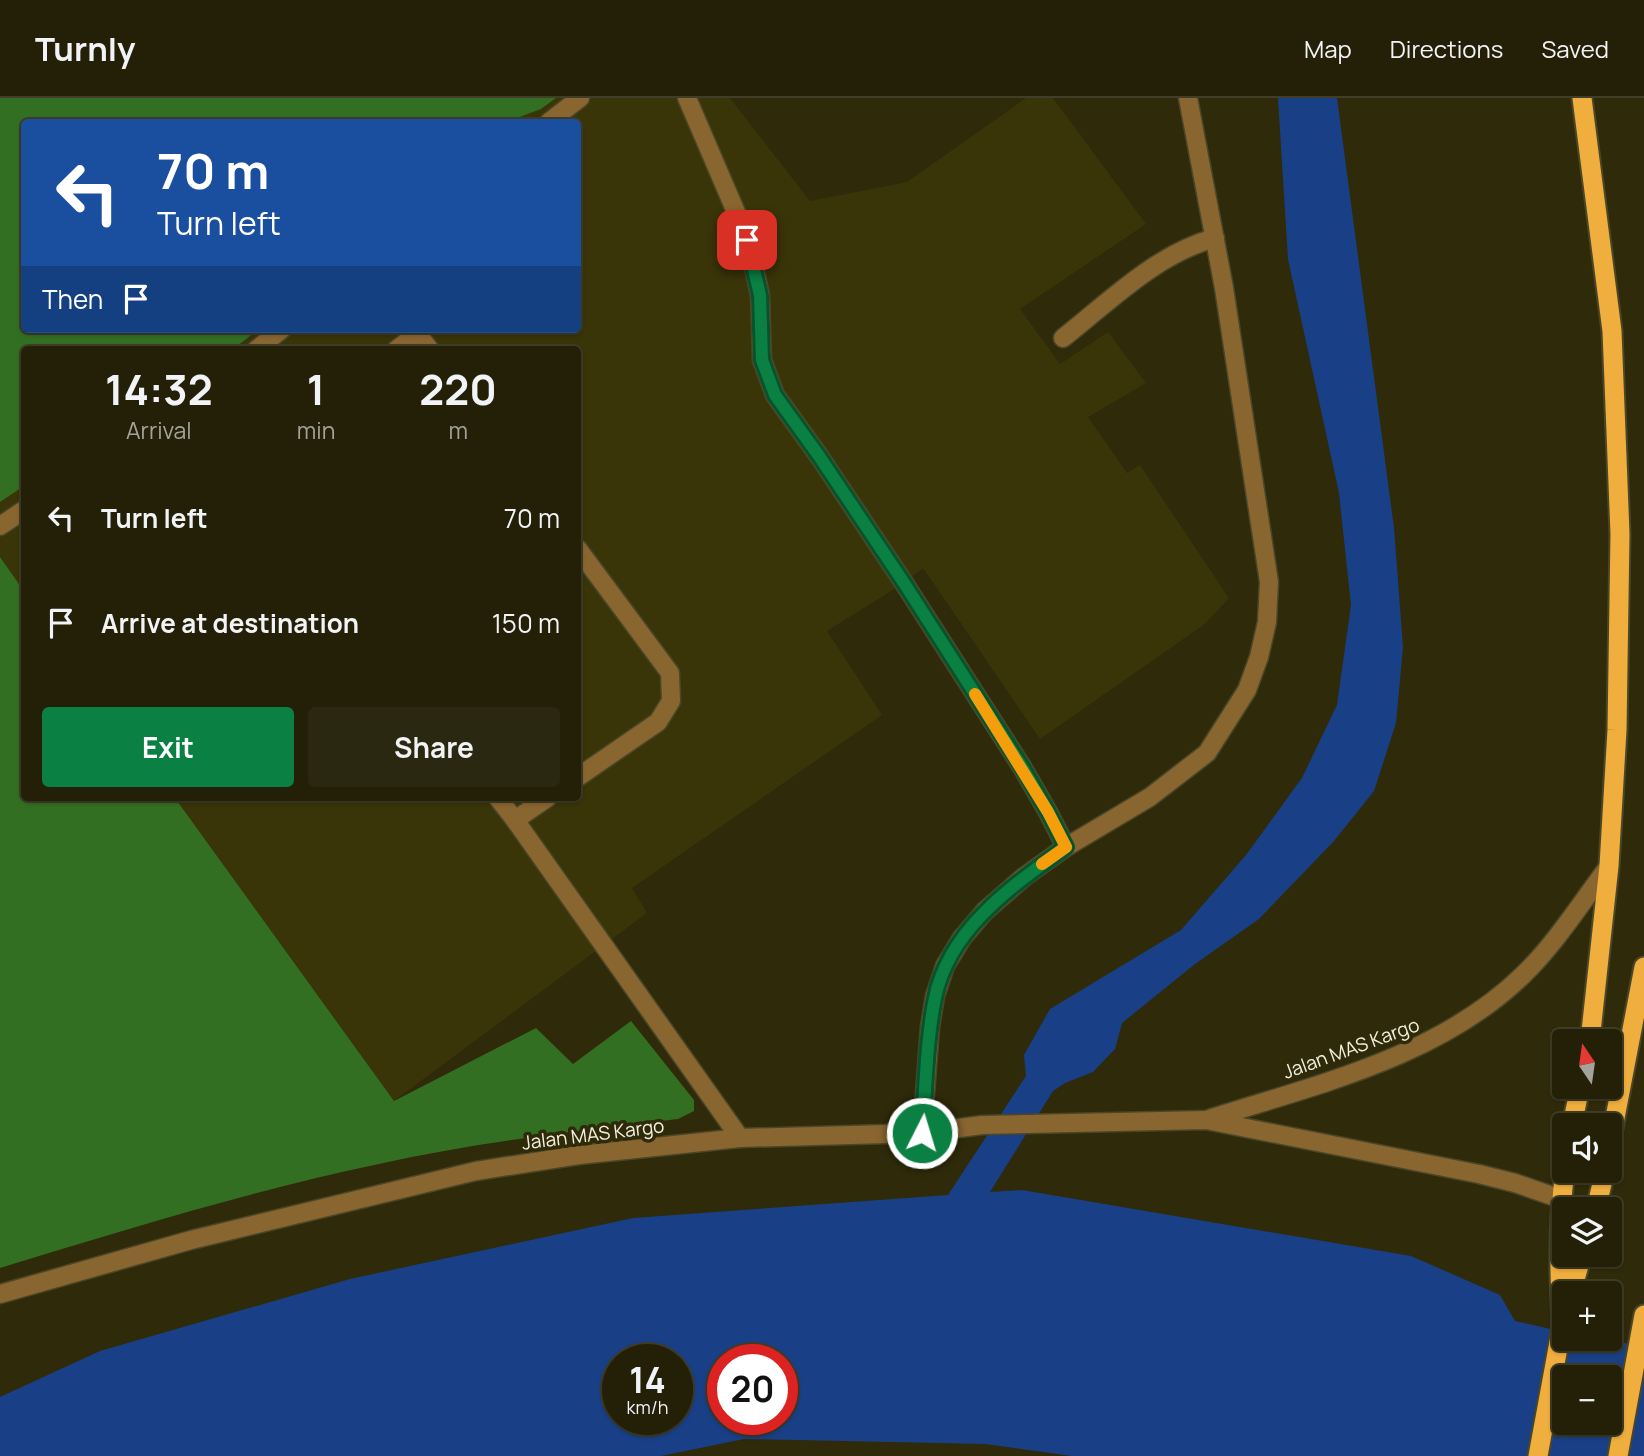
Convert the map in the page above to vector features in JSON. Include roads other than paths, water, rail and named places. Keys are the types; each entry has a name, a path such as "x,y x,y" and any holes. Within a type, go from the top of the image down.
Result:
{"highway":[{"path":"1582,98 1612,331 1620,534 1617,730 1609,866 1591,1029"},
{"path":"1616,1113 1644,970"},
{"path":"1618,1456 1644,1315"},
{"path":"1538,1456 1557,1351"}],"street":[{"path":"553,119 580,98"},
{"path":"687,98 747,240 760,295 762,360 775,395 911,594 1022,767 1066,847"},
{"path":"922,1133 935,996 945,966 962,938 985,911 1024,877 1066,847 1150,797 1207,753 1247,690 1259,657 1266,622 1269,582 1215,238 1188,98"},
{"path":"1063,338 1177,251 1215,238"},
{"path":"261,346 277,333"},
{"path":"400,346 414,333"},
{"path":"0,526 21,512"},
{"path":"581,553 670,673 671,701 658,722 581,775"},
{"path":"500,801 740,1138"},
{"path":"515,820 543,801"},
{"name":"Jalan MAS Kargo","path":"1206,1120 1359,1071 1435,1039 1467,1019 1524,975 1552,943 1609,866"},
{"name":"Jalan MAS Kargo","path":"0,1294 191,1240 476,1171 579,1155 740,1138 922,1133 982,1125 1051,1122 1206,1120 1479,1174 1555,1197"}],"water":[{"path":"1278,98 1337,98 1394,528 1403,647 1396,723 1374,791 1334,841 1259,919 1195,964 1122,1023 1115,1049 1093,1072 1053,1091 990,1192 1022,1190 1411,1256 1500,1295 1515,1321 1552,1329 1552,1351 1622,1351 1622,1343 1644,1346 1644,1456 1072,1456 985,1444 744,1439 661,1456 0,1456 0,1397 100,1351 350,1279 633,1218 948,1195 1026,1076 1024,1055 1050,1009 1181,930 1246,855 1302,778 1337,705 1351,605 1339,493 1288,259"}]}
